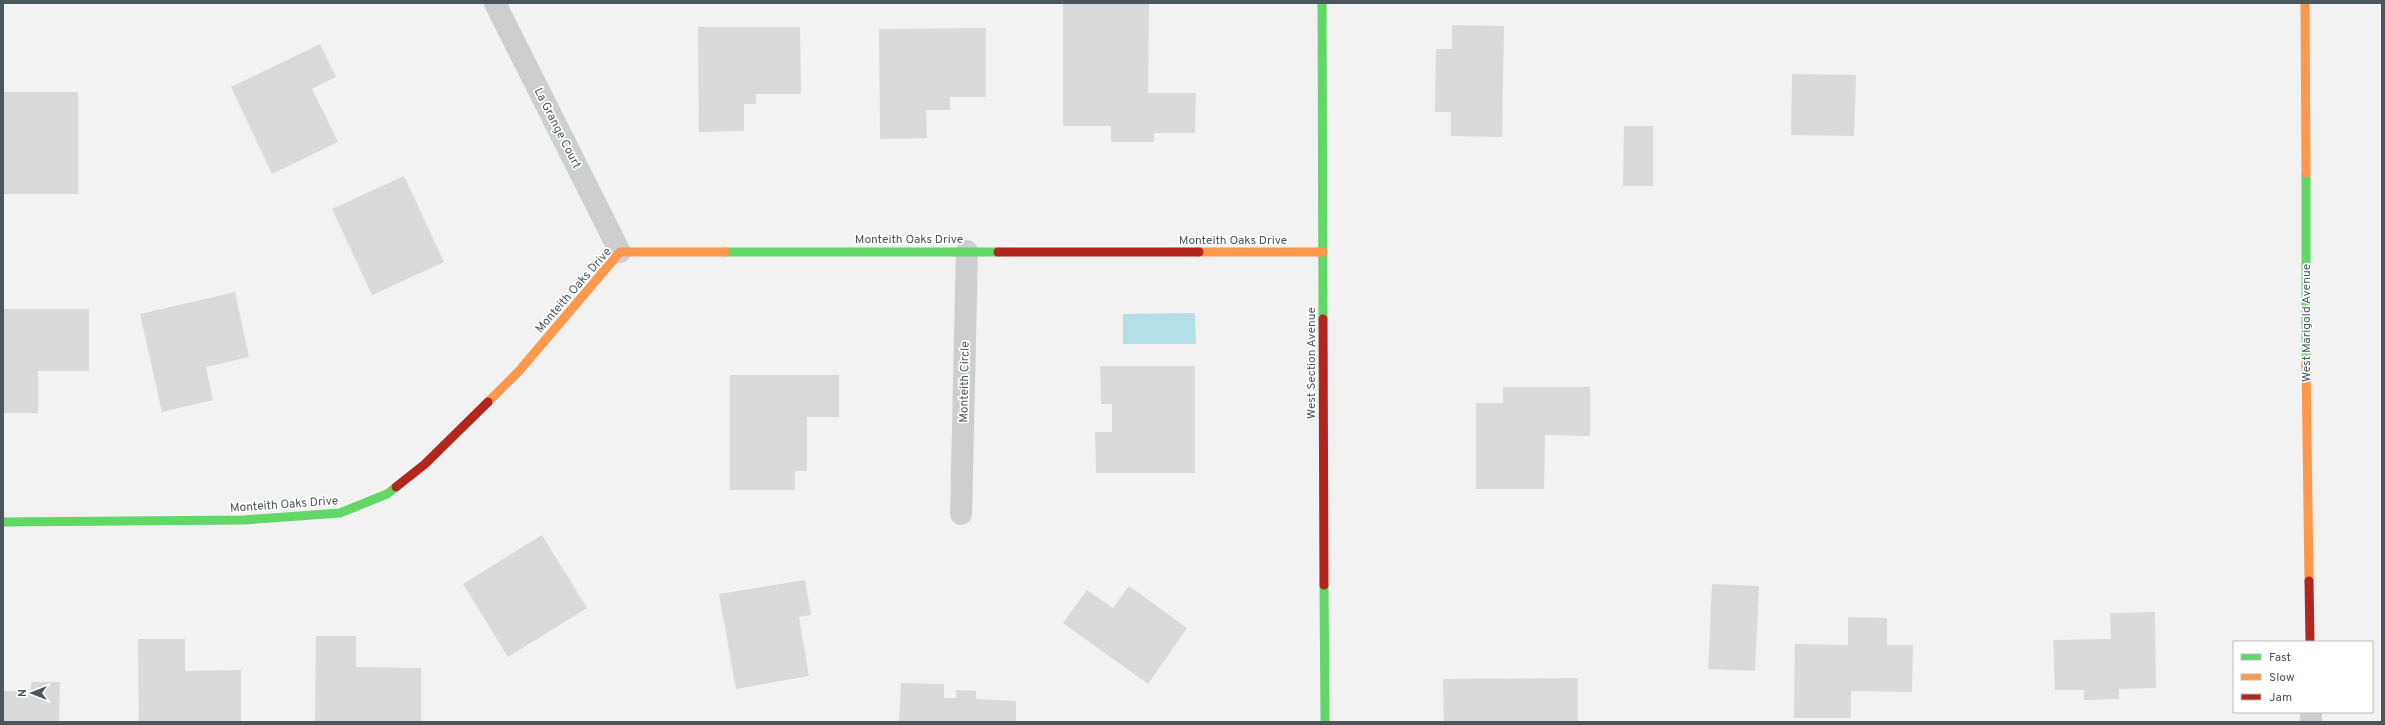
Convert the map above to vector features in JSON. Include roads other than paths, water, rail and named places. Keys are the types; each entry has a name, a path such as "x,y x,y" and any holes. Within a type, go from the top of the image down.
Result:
{"street":[{"name":"La Grange Court","path":"495,3 620,252"},
{"name":"West Section Avenue","path":"1322,3 1325,722"},
{"name":"West Marigold Avenue","path":"2305,3 2310,641"},
{"name":"Monteith Circle","path":"961,514 967,251"},
{"name":"Monteith Oaks Drive","path":"3,522 229,520 332,514 340,513 387,494 425,464 518,371 620,252 1323,252"}],"water":[{"path":"1195,313 1196,344 1123,344 1123,314"}]}
